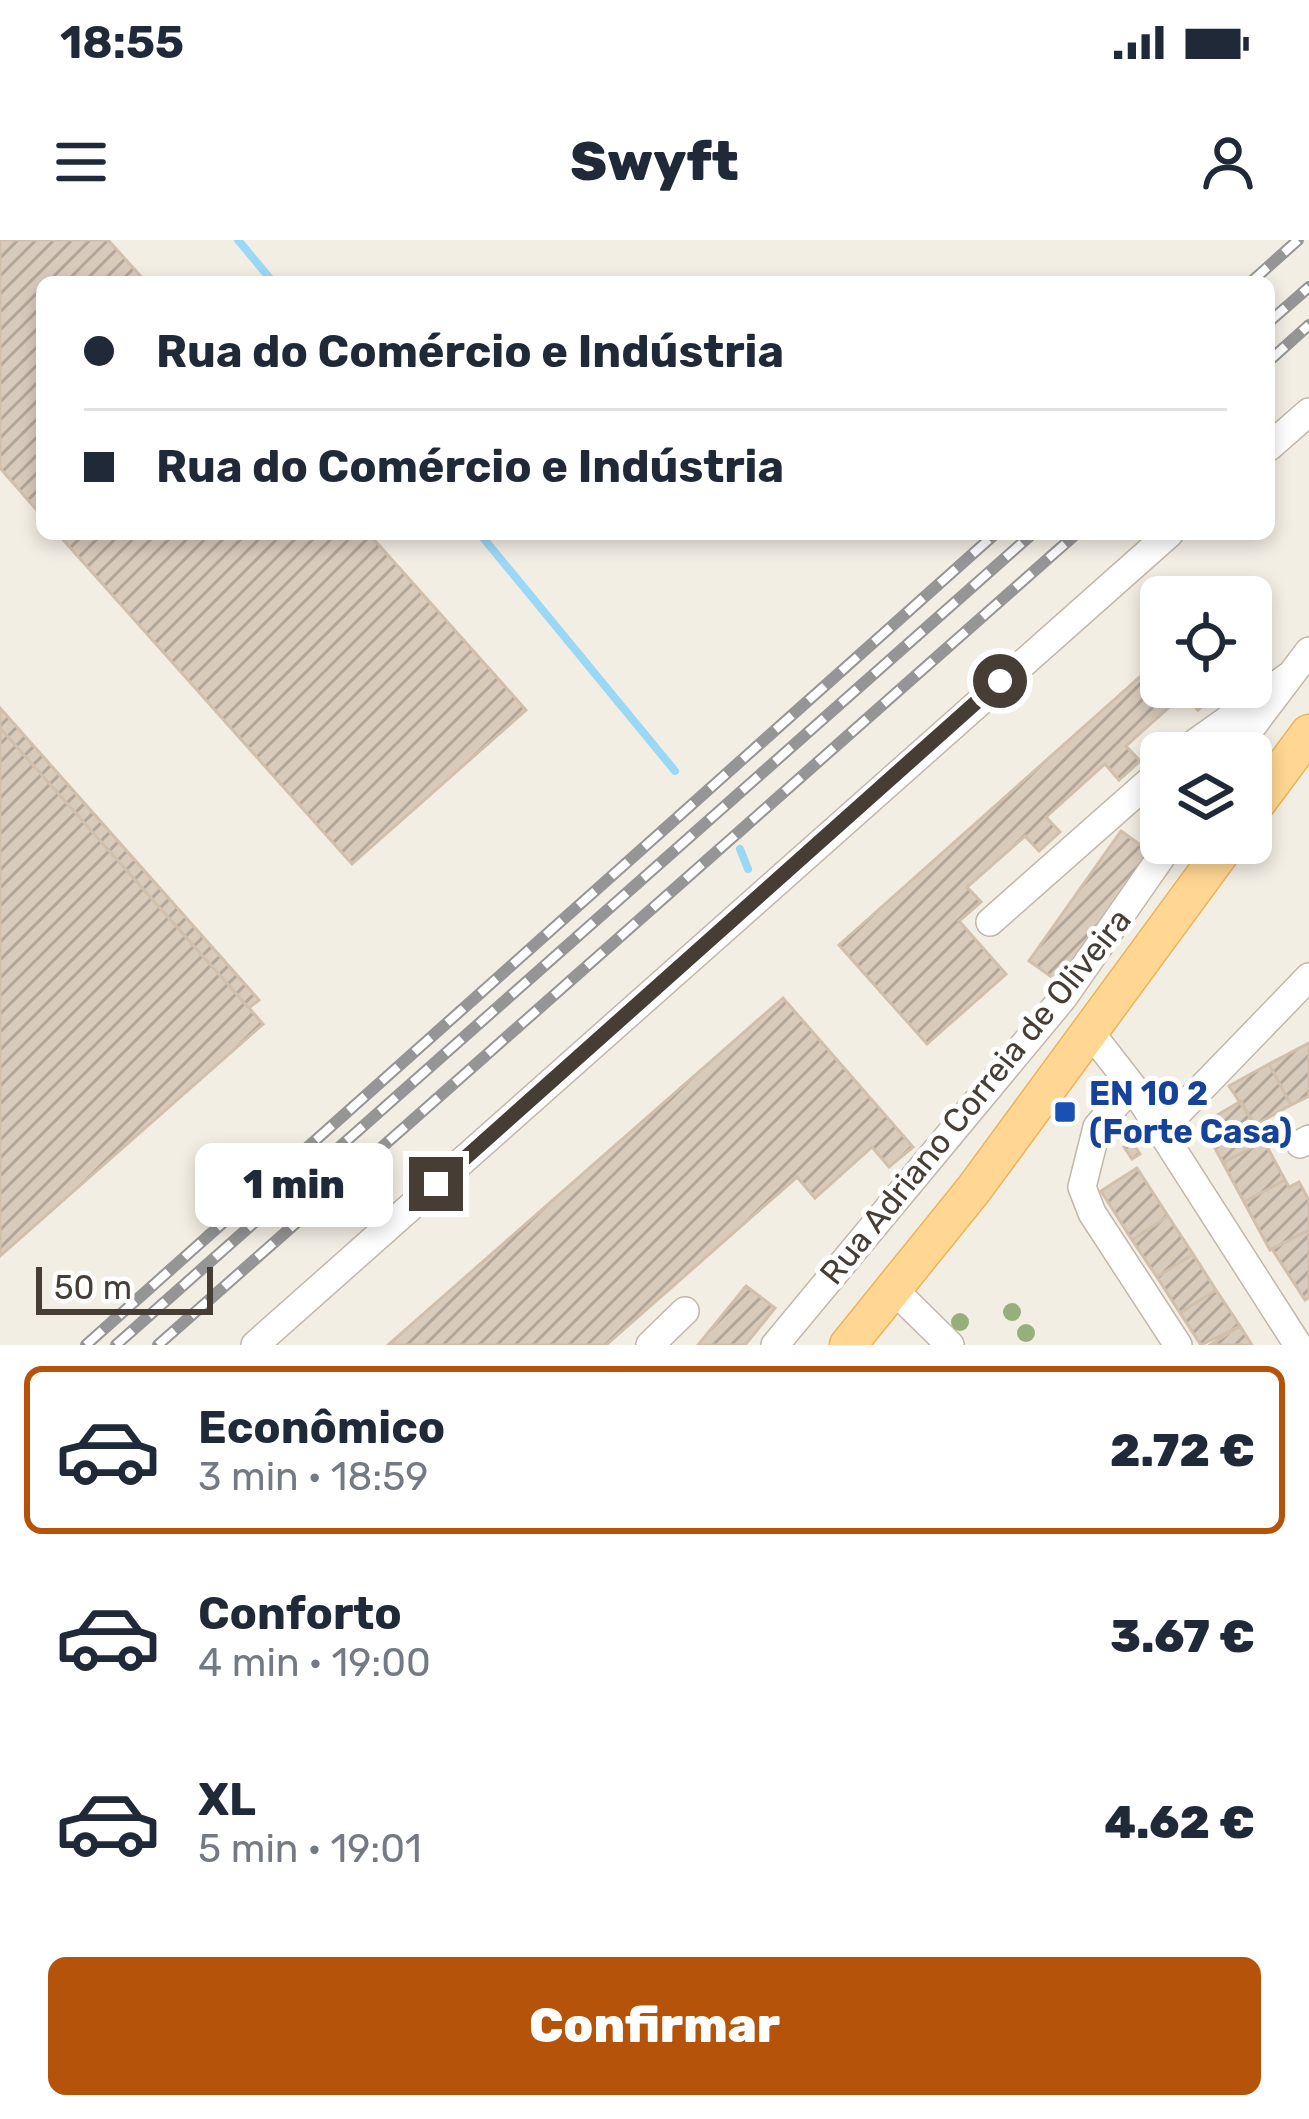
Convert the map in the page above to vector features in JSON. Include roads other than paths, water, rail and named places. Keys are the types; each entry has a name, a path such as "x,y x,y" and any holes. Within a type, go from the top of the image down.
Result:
{"main road":[{"path":"1272,783 1309,733"},
{"path":"848,1345 1090,1032 1213,864"}],"street":[{"path":"1275,442 1309,412"},
{"path":"255,1345 1162,540"},
{"path":"1247,732 1309,651"},
{"path":"1210,732 1288,676"},
{"path":"990,922 1140,789"},
{"name":"Rua Adriano Correia de Oliveira","path":"775,1345 1088,965 1157,864"},
{"path":"1088,965 1121,990"},
{"path":"1161,1130 1307,985"},
{"path":"1090,1032 1132,1086 1298,1345"},
{"path":"1132,1086 1097,1127 1082,1187 1092,1213 1178,1345"},
{"path":"894,1290 950,1345"},
{"path":"650,1345 686,1311"}],"waterway":[{"path":"238,240 268,276"},
{"path":"485,540 675,771"},
{"path":"740,849 748,869"}],"railway":[{"path":"1258,276 1298,240"},
{"path":"1275,317 1309,287"},
{"path":"1275,356 1309,325"},
{"path":"86,1345 988,540"},
{"path":"116,1345 1025,540"},
{"path":"158,1345 1069,540"}],"place":[{"name":"EN 10 2 (Forte Casa)","path":"1065,1112"}]}
